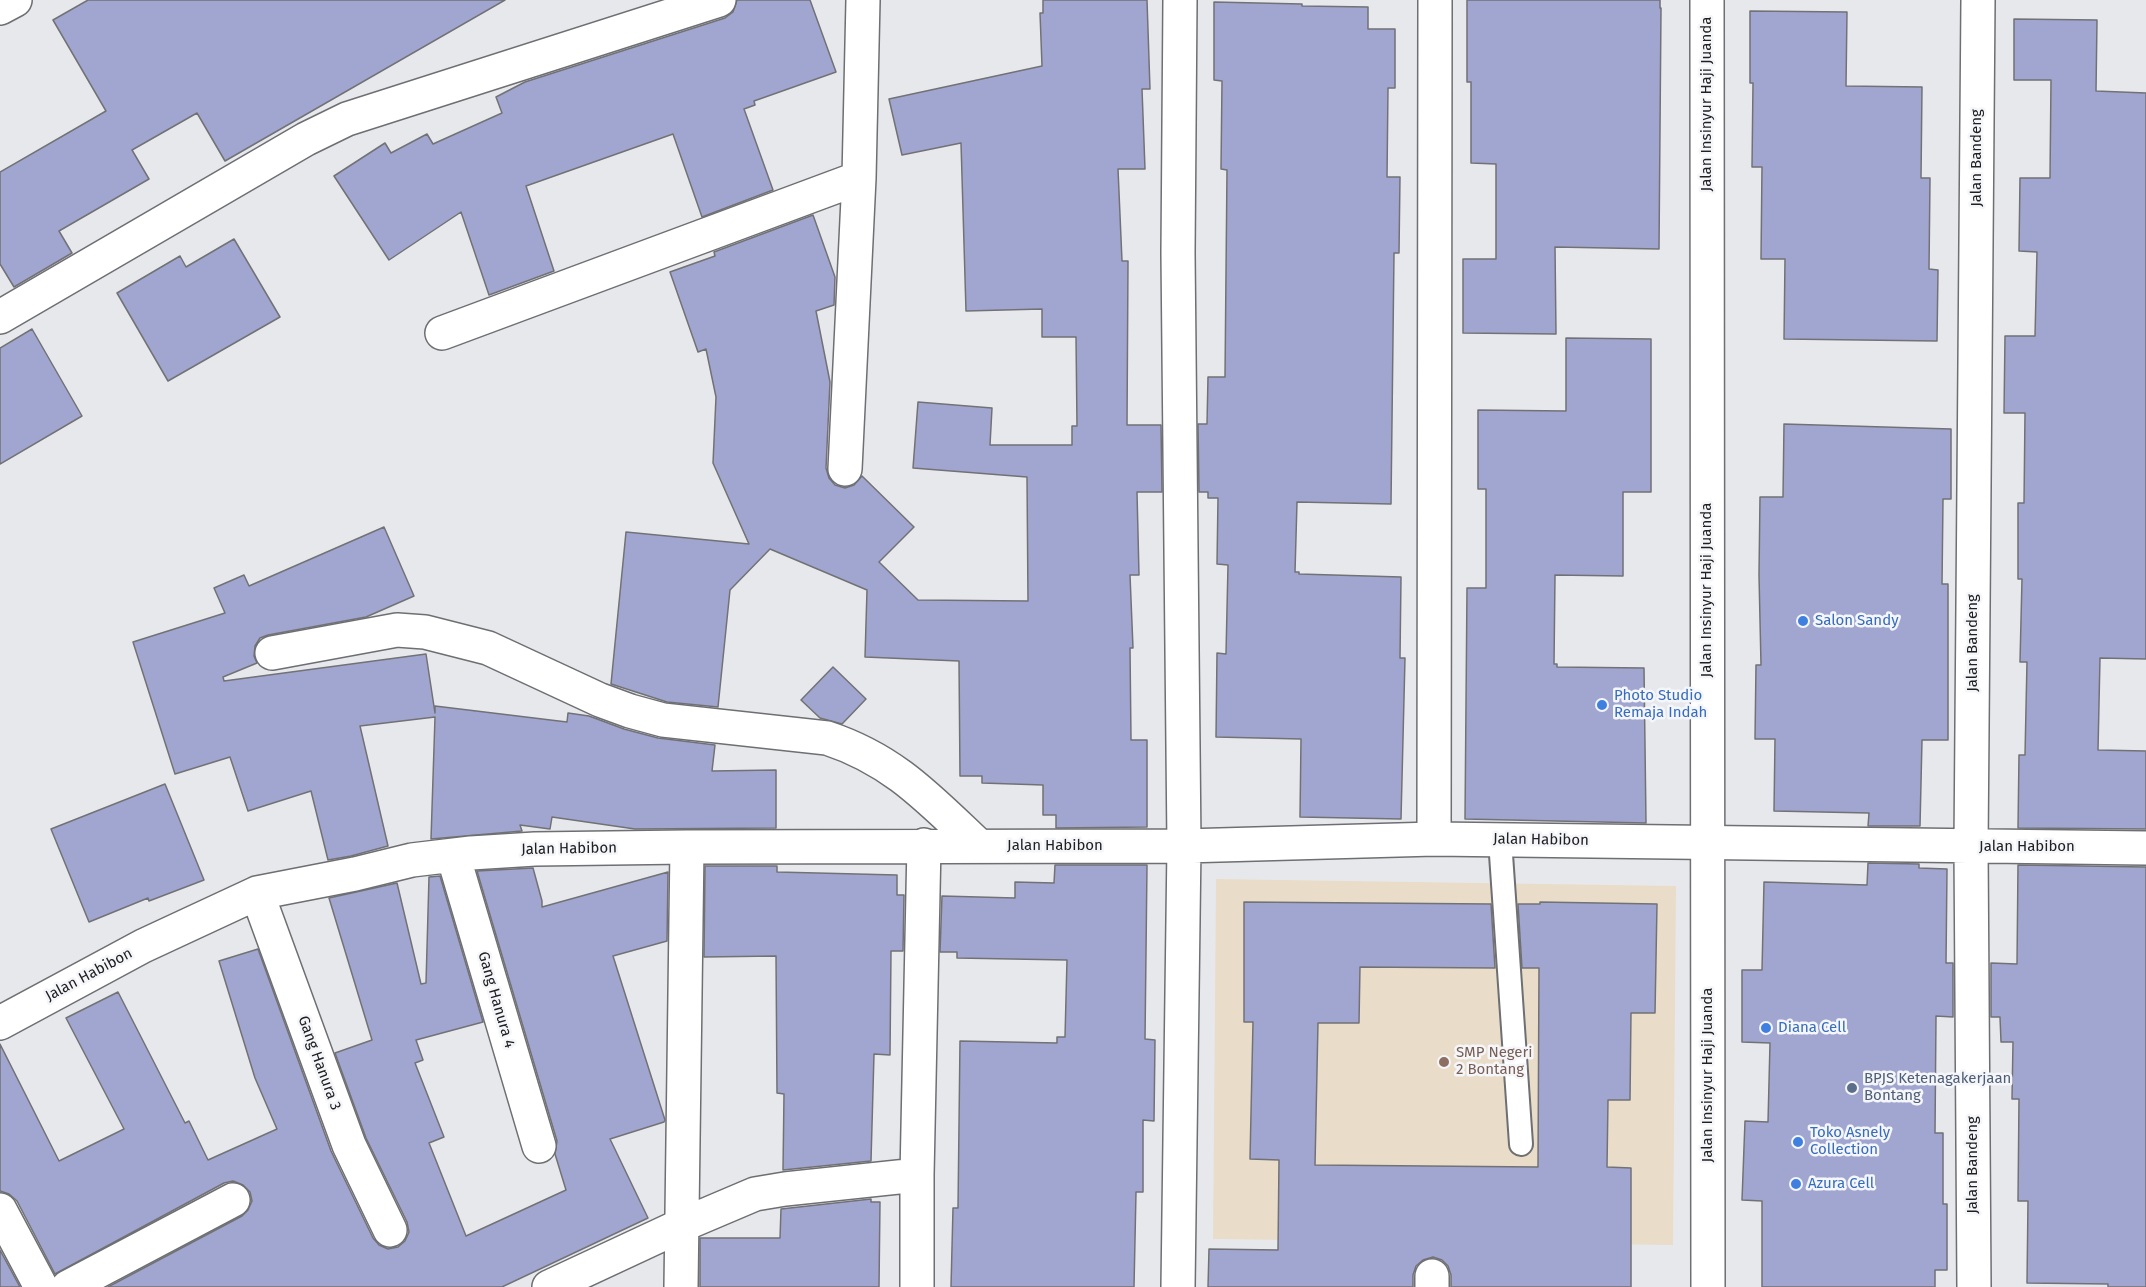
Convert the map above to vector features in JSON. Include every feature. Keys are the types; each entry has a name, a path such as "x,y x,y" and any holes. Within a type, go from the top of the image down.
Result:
{"street":[{"path":"0,8 15,0"},
{"path":"0,317 306,139 347,119 719,0"},
{"path":"845,469 859,178 863,0"},
{"path":"1178,1287 1184,846 1178,253 1180,0"},
{"path":"1434,839 1435,0"},
{"name":"Jalan Insinyur Haji Juanda","path":"1707,0 1708,1287"},
{"name":"Jalan Bandeng","path":"1974,1287 1971,847 1978,0"},
{"path":"442,333 859,178"},
{"path":"272,653 397,630 425,632 456,638 488,648 600,700 663,720 827,738 852,746 881,761 913,784 980,846"},
{"name":"Jalan Habibon","path":"0,1023 143,946 257,893 355,874 412,860 453,855 535,849 924,845 1184,846 1434,839 2146,848"},
{"path":"918,1287 917,1175 924,845"},
{"path":"681,1287 687,847"},
{"name":"Gang Hanura 4","path":"453,855 539,1146"},
{"name":"Gang Hanura 3","path":"257,893 349,1144 390,1230"},
{"path":"549,1287 755,1194 785,1188 917,1175"},
{"path":"68,1287 233,1200"},
{"path":"0,1210 41,1287"}],"lane":[{"path":"1500,840 1521,1144"}],"shaded area":[{"name":"SMP Negeri 2 Bontang","path":"1216,879 1676,886 1673,1245 1213,1239"}],"building":[{"path":"88,0 505,0 225,161 197,113 132,150 149,179 59,231 72,253 14,287 0,264 0,172 106,111 53,20"},
{"path":"737,0 810,0 836,72 754,101 755,105 744,109 773,190 702,217 673,134 526,186 554,271 489,295 461,212 389,260 334,176 385,143 391,153 427,134 433,144 502,113 496,97 525,82 725,18 733,12"},
{"path":"1043,0 1147,0 1150,89 1142,89 1145,169 1118,169 1122,261 1128,261 1127,425 1161,425 1162,492 1137,492 1139,575 1130,575 1133,648 1130,648 1131,740 1147,740 1147,827 1056,828 1056,815 1043,815 1043,785 982,783 982,776 960,776 959,661 865,657 867,590 770,549 730,590 718,707 667,702 611,684 626,532 749,544 713,463 716,397 706,349 698,352 670,272 715,256 714,252 813,215 835,277 834,305 816,311 830,382 826,468 829,478 835,485 845,488 854,485 862,476 914,527 879,562 918,600 1028,601 1027,477 913,468 918,402 992,408 990,445 1072,445 1072,426 1077,426 1076,337 1042,337 1042,309 966,311 961,143 902,155 889,99 1042,66 1040,13 1043,13"},
{"path":"1467,0 1660,0 1659,249 1555,247 1556,334 1463,333 1463,259 1496,259 1496,164 1471,163 1471,82 1467,82"},
{"path":"1214,2 1368,7 1368,29 1395,29 1395,88 1388,88 1387,177 1400,177 1399,253 1394,253 1391,504 1297,502 1295,572 1299,574 1401,577 1400,658 1405,658 1401,819 1300,817 1301,739 1216,737 1217,653 1226,654 1228,565 1217,564 1218,498 1208,498 1208,492 1199,492 1198,424 1207,424 1208,377 1225,377 1227,170 1221,169 1222,81 1214,80"},
{"path":"1750,11 1847,12 1846,86 1922,87 1921,178 1930,178 1929,269 1938,270 1937,341 1784,339 1785,259 1761,259 1762,167 1752,167 1753,83 1750,83"},
{"path":"2014,19 2097,20 2096,91 2146,93 2146,659 2100,658 2098,750 2146,751 2146,829 2018,828 2019,755 2025,755 2027,662 2020,662 2022,579 2018,579 2018,503 2024,503 2025,413 2004,413 2005,336 2035,336 2037,252 2019,251 2020,178 2050,178 2051,80 2014,80"},
{"path":"234,239 280,317 168,381 117,293 180,256 186,267"},
{"path":"32,329 82,416 0,464 0,348"},
{"path":"1566,338 1651,339 1651,492 1623,492 1623,576 1555,575 1554,664 1557,664 1557,667 1644,668 1646,823 1465,819 1467,588 1486,588 1486,489 1478,489 1478,410 1566,411"},
{"path":"1784,424 1951,429 1951,499 1943,499 1942,584 1948,584 1948,740 1922,740 1920,826 1868,826 1869,813 1774,811 1775,739 1755,739 1756,665 1761,665 1760,497 1783,497"},
{"path":"384,527 414,596 366,617 260,638 255,646 254,656 257,663 223,677 224,681 426,654 435,713 435,706 567,722 568,713 589,716 658,738 715,745 712,771 776,770 776,828 635,829 552,817 550,829 520,825 522,831 431,839 435,717 360,726 388,846 351,856 328,860 311,791 248,811 230,757 175,774 133,642 225,613 214,588 244,575 249,586"},
{"path":"833,667 866,699 842,724 820,718 801,700"},
{"path":"165,784 204,880 149,901 148,898 89,922 51,829"},
{"path":"1868,863 1919,864 1919,868 1947,869 1946,963 1953,963 1953,1017 1936,1016 1935,1133 1943,1133 1943,1204 1947,1204 1947,1270 1935,1270 1935,1287 1762,1287 1762,1201 1742,1200 1745,1121 1768,1122 1770,1043 1742,1042 1742,970 1762,970 1764,882 1867,885"},
{"path":"1055,865 1147,865 1145,1039 1155,1040 1154,1121 1143,1120 1143,1192 1136,1192 1134,1287 951,1287 953,1208 958,1208 960,1041 1057,1043 1057,1037 1065,1037 1067,960 957,958 957,952 940,952 942,896 1015,898 1015,882 1054,883"},
{"path":"2018,865 2146,867 2146,1287 2027,1283 2028,1201 2018,1201 2019,1099 2012,1099 2013,1042 2001,1042 2000,1017 1991,1017 1991,963 2017,964"},
{"path":"705,866 777,866 777,872 897,875 897,895 904,895 903,951 891,951 890,1055 874,1054 871,1161 783,1170 784,1094 777,1093 776,956 704,957"},
{"path":"533,868 542,907 668,872 667,941 613,956 665,1120 610,1139 648,1218 502,1287 108,1287 242,1216 252,1201 250,1192 243,1185 233,1181 224,1183 55,1274 17,1201 9,1194 0,1191 0,1044 59,1161 124,1129 66,1018 118,992 185,1123 189,1121 208,1160 277,1129 255,1078 219,961 258,949 331,1151 373,1238 379,1245 388,1249 398,1247 405,1241 409,1232 407,1222 366,1138 335,1053 372,1040 329,898 397,883 421,984 426,983 429,877 440,876 483,1022 416,1040 423,1060 415,1063 444,1137 429,1143 466,1236 566,1190 555,1154 557,1141 477,871"},
{"path":"1244,902 1491,904 1495,968 1360,967 1359,1023 1318,1023 1315,1165 1538,1167 1539,968 1522,968 1518,904 1540,904 1540,902 1657,904 1655,1013 1631,1013 1630,1100 1608,1100 1607,1167 1631,1168 1631,1287 1451,1287 1448,1266 1442,1260 1433,1257 1423,1260 1416,1266 1413,1287 1208,1287 1209,1249 1278,1250 1279,1160 1250,1159 1253,1022 1244,1022"},
{"path":"871,1199 871,1202 880,1202 879,1287 700,1287 700,1238 780,1238 781,1209"},
{"path":"0,1250 20,1287 0,1287"}],"place":[{"name":"Salon Sandy","path":"1803,621"},
{"name":"Photo Studio Remaja Indah","path":"1602,705"},
{"name":"Diana Cell","path":"1766,1028"},
{"name":"SMP Negeri 2 Bontang","path":"1444,1062"},
{"name":"BPJS Ketenagakerjaan Bontang","path":"1852,1088"},
{"name":"Toko Asnely Collection","path":"1798,1142"},
{"name":"Azura Cell","path":"1796,1184"}]}
